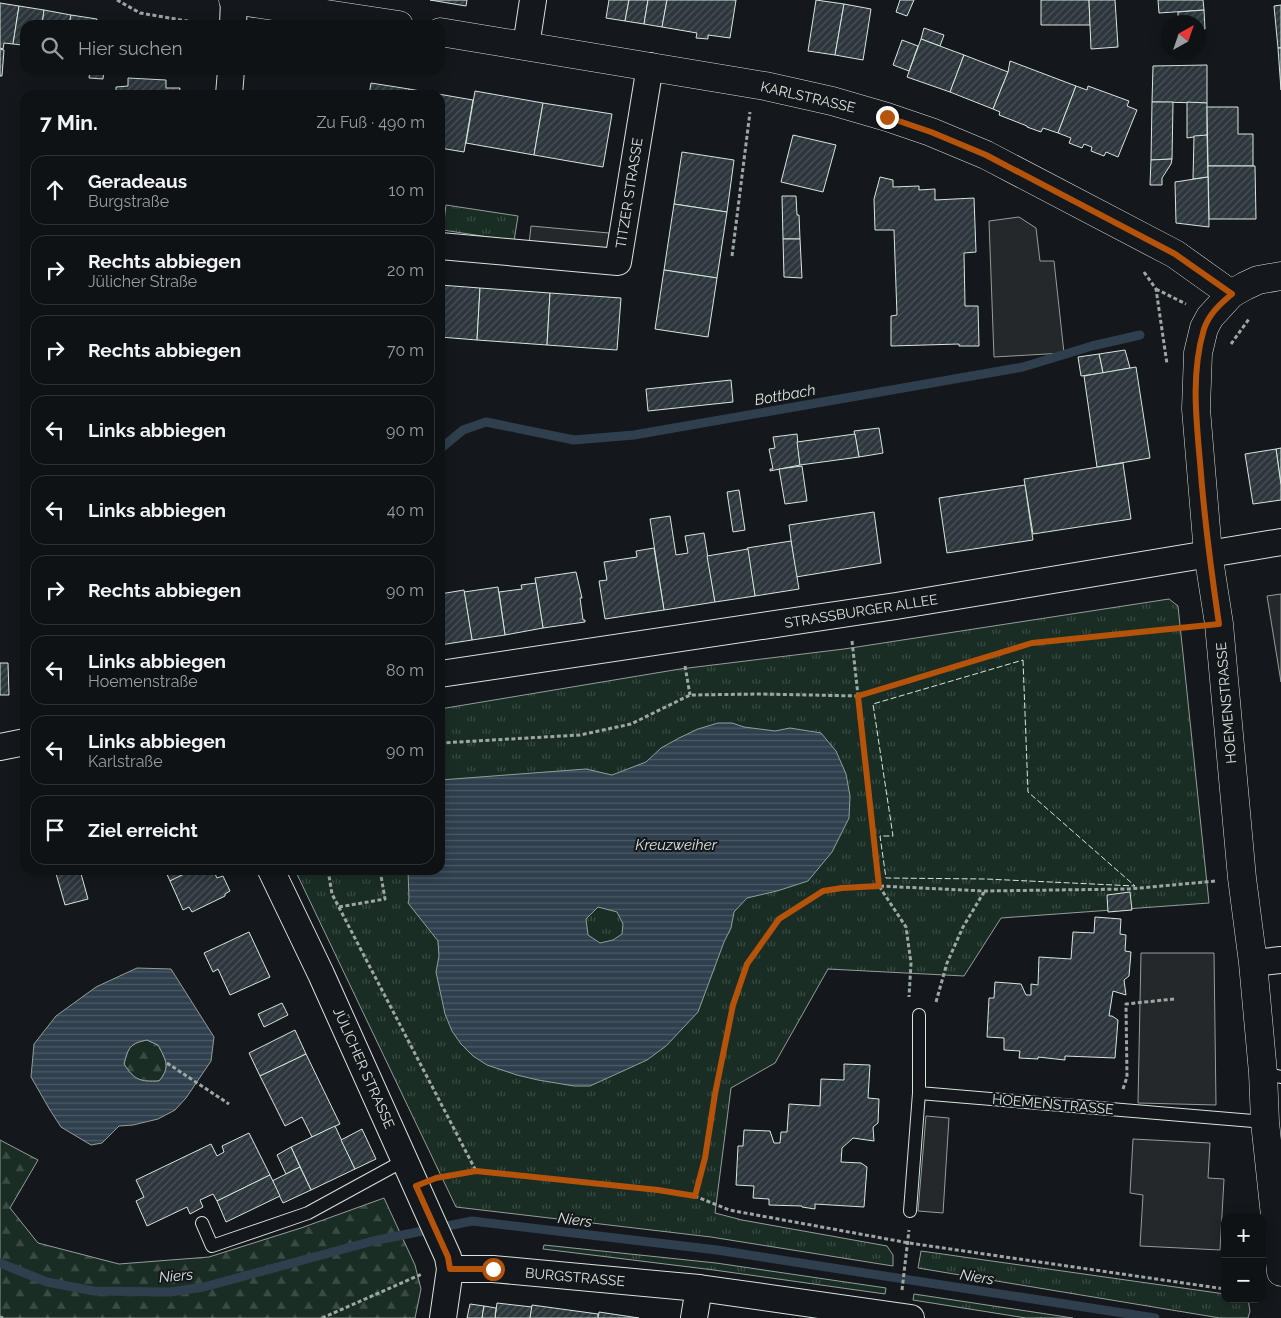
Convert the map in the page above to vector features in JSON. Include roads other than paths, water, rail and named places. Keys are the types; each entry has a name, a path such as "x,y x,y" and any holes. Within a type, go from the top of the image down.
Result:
{"main road":[{"path":"234,0 366,20"},
{"name":"KARLSTRASSE","path":"445,33 753,84 887,117 931,132 986,155 1175,254 1232,294"},
{"path":"1232,294 1258,280 1281,276"},
{"name":"HOEMENSTRASSE","path":"1232,294 1210,317 1204,328 1198,353 1196,414 1208,554 1219,624 1242,878 1253,963 1272,1075 1265,1122 1281,1272"}],"street":[{"path":"233,20 234,0"},
{"path":"526,46 533,0"},
{"name":"TITZER STRASSE","path":"445,246 618,262 650,66"},
{"path":"229,90 230,75"},
{"name":"STRASSBURGER ALLEE","path":"445,673 849,613 1281,542"},
{"path":"0,747 20,743"},
{"name":"JÜLICHER STRASSE","path":"273,875 321,974 449,1263"},
{"path":"1253,963 1281,960"},
{"path":"443,1318 449,1263"},
{"name":"BURGSTRASSE","path":"449,1263 493,1269 699,1288 902,1312"},
{"path":"694,1318 699,1288"}],"lane":[{"path":"910,1212 919,1093 919,1015"},
{"name":"HOEMENSTRASSE","path":"919,1093 1265,1122"},
{"path":"202,1224 212,1246 308,1213 405,1160"}],"water":[{"name":"Kreuzweiher","path":"718,723 732,723 744,727 775,731 790,728 821,733 836,751 846,774 850,796 849,818 832,852 808,881 747,898 734,912 731,928 698,1012 666,1046 647,1060 590,1086 574,1086 538,1080 487,1065 473,1056 452,1031 445,1014 436,972 439,956 438,941 408,903 408,875 445,875 445,780 586,769 612,775 646,762 661,748 698,729","holes":["598,907 617,912 623,924 622,934 613,940 600,943 588,935 586,919"]},
{"path":"137,968 171,969 214,1037 211,1061 186,1098 175,1110 158,1119 119,1126 102,1143 91,1145 61,1127 31,1077 34,1044 56,1016 96,987","holes":["147,1040 158,1045 166,1063 163,1076 159,1081 142,1080 134,1077 124,1064 131,1047"]}],"waterway":[{"name":"Bottbach","path":"445,445 463,430 486,422 574,440 634,435 1023,367 1092,346 1140,335"},
{"name":"Niers","path":"0,1263 47,1282 94,1291 170,1292 204,1287 373,1241 472,1221 717,1250 1155,1318"}]}
